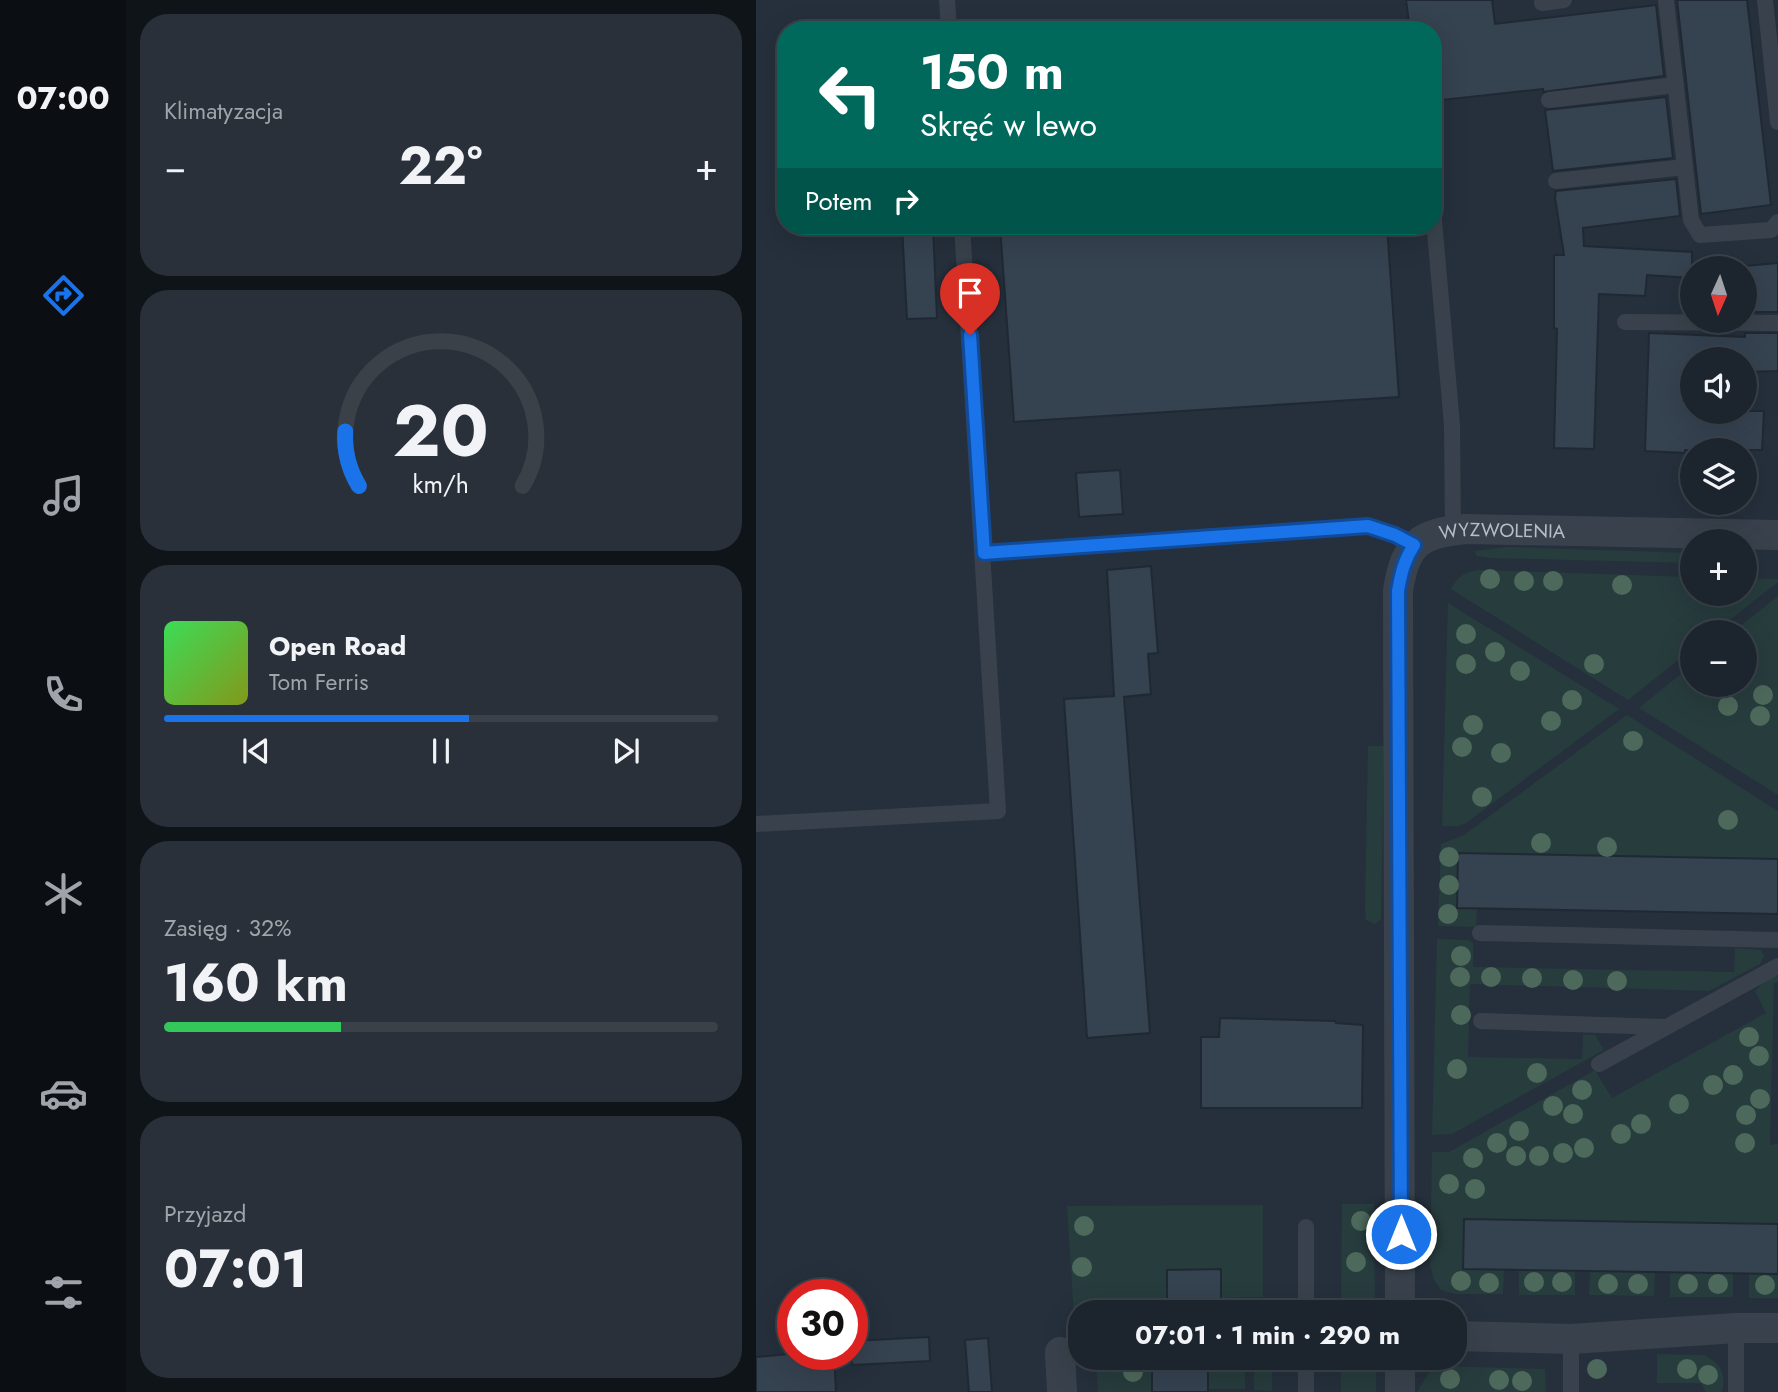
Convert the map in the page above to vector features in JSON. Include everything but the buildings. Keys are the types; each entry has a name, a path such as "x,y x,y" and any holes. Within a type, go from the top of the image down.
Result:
{"street":[{"name":"WYZWOLENIA","path":"1400,1300 1398,591 1406,556 1424,537 1453,530 1778,535"},
{"path":"1467,1336 1571,1339 1736,1328 1778,1328"},
{"path":"1060,1352 1062,1392"},
{"path":"1400,1370 1400,1392"}],"lane":[{"path":"947,0 948,21"},
{"path":"1542,3 1564,0"},
{"path":"1666,0 1691,220 1700,235 1770,230 1778,222"},
{"path":"1765,0 1778,122"},
{"path":"1549,100 1676,85"},
{"path":"1556,181 1685,167"},
{"path":"756,824 998,811 963,235"},
{"path":"1435,235 1452,425 1453,530"},
{"path":"1625,322 1778,323"},
{"path":"984,553 1368,526 1414,545"},
{"path":"1480,933 1778,940"},
{"path":"1599,1064 1778,966"},
{"path":"1480,1021 1666,1027"},
{"path":"1306,1227 1306,1300"},
{"path":"1735,1392 1736,1328"},
{"path":"1571,1339 1572,1392"},
{"path":"1306,1370 1306,1392"}],"green space":[{"path":"1508,547 1680,553 1680,563 1491,558 1477,556 1474,551"},
{"path":"1478,570 1680,577 1680,606 1747,606 1729,620 1680,620 1680,659 1628,700 1451,589 1456,581 1469,572"},
{"path":"1757,578 1778,579 1778,582 1757,598"},
{"path":"1778,596 1778,795 1639,708 1680,675 1680,697 1757,697 1757,620 1748,620"},
{"path":"1448,603 1619,709 1466,823 1458,826 1442,826"},
{"path":"1627,715 1778,811 1778,859 1458,853 1457,908 1477,909 1476,927 1438,926 1441,844 1464,835"},
{"path":"1368,746 1384,746 1381,919 1375,924 1366,920 1365,910"},
{"path":"1437,939 1469,940 1473,943 1473,967 1734,972 1735,948 1761,950 1764,956 1760,964 1709,991 1470,984 1468,1057 1582,1059 1583,1035 1595,1035 1604,1050 1452,1134 1432,1135"},
{"path":"1769,976 1778,976 1778,982 1774,983 1770,1145 1778,1144 1778,1224 1464,1219 1463,1268 1504,1269 1503,1294 1454,1294 1441,1290 1434,1280 1430,1264 1432,1152 1449,1152 1595,1070 1612,1098 1766,1013 1755,991"},
{"path":"1342,1204 1374,1204 1375,1300 1341,1300"},
{"path":"1263,1205 1263,1297 1221,1298 1221,1269 1167,1270 1167,1300 1073,1300 1067,1206"},
{"path":"1519,1270 1575,1271 1575,1295 1519,1295"},
{"path":"1590,1270 1655,1272 1654,1296 1589,1295"},
{"path":"1670,1272 1733,1273 1733,1297 1670,1297"},
{"path":"1749,1273 1778,1274 1778,1298 1749,1298"},
{"path":"1657,1354 1703,1355 1709,1358 1718,1365 1723,1374 1722,1392 1706,1392 1701,1383 1657,1383"},
{"path":"1467,1367 1545,1369 1546,1392 1417,1392 1432,1370 1467,1370"},
{"path":"1096,1370 1152,1370 1152,1392 1098,1392"},
{"path":"1208,1370 1245,1370 1245,1389 1208,1389"},
{"path":"1254,1370 1272,1370 1272,1391 1254,1390"},
{"path":"1341,1370 1376,1370 1376,1392 1341,1392"}],"route":[{"path":"970,335 984,553 1368,526 1414,545 1406,556 1398,591 1401,1234"}]}
